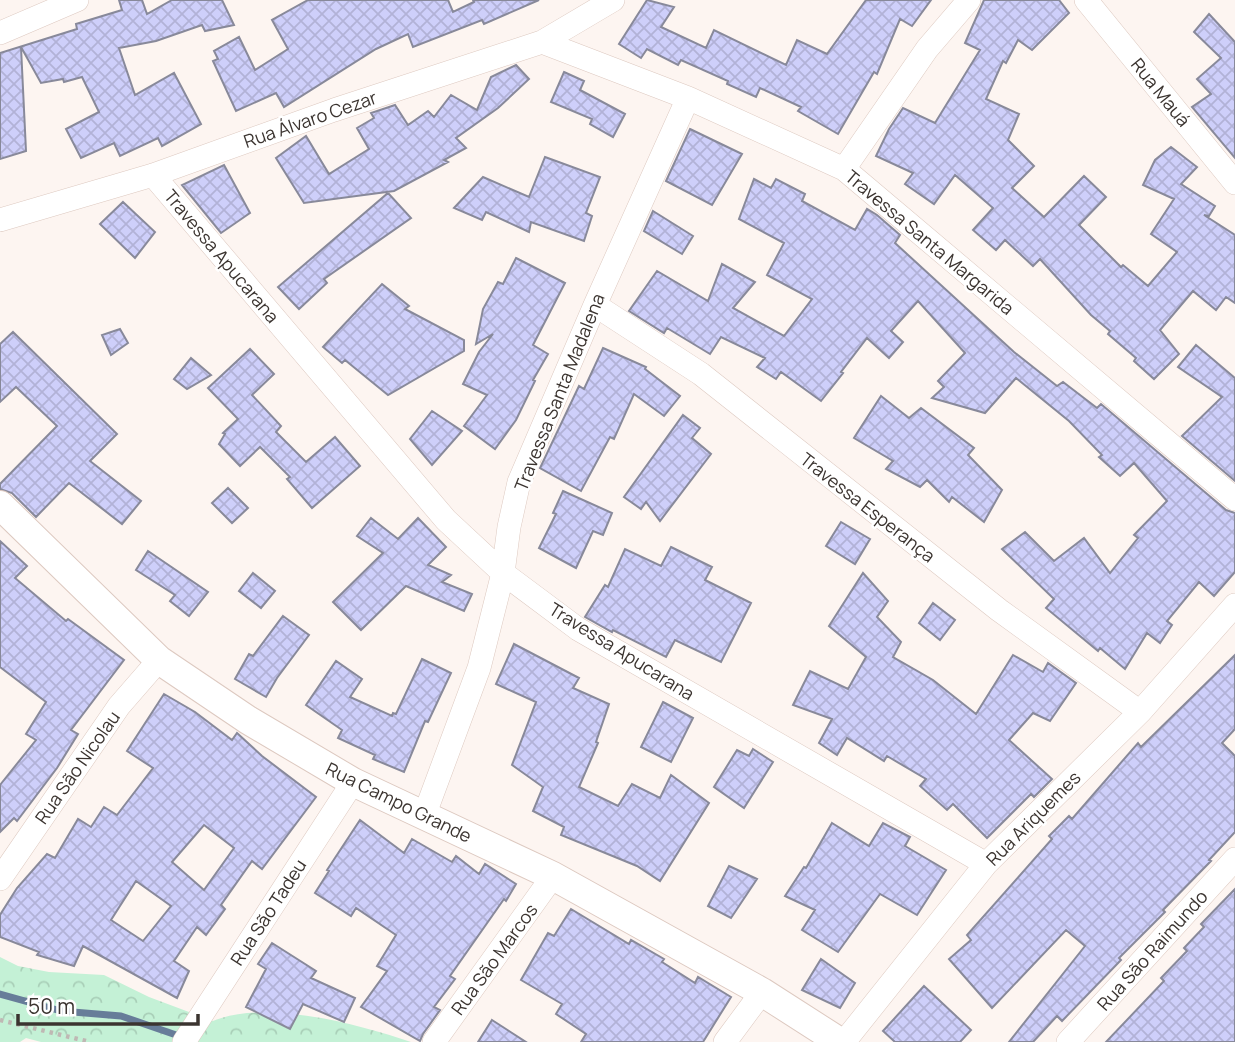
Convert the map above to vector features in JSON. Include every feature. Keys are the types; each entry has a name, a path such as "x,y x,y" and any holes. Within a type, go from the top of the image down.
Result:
{"street":[{"path":"0,33 77,0"},
{"name":"Rua Álvaro Cezar","path":"0,220 153,174 334,110 542,42 613,0"},
{"path":"844,169 927,48 969,0"},
{"name":"Rua Mauá","path":"1086,0 1235,184"},
{"name":"Travessa Santa Margarida","path":"542,42 688,98 844,169 1235,499"},
{"name":"Travessa Santa Madalena","path":"424,816 479,668 503,573 519,482 594,305 688,98"},
{"name":"Travessa Apucarana","path":"153,174 446,520 503,573 579,629 986,864"},
{"name":"Travessa Esperança","path":"594,305 701,374 999,610 1140,712"},
{"name":"Rua Campo Grande","path":"0,505 159,660 248,720 353,782 553,876 762,992 842,1042"},
{"name":"Rua Ariquemes","path":"842,1042 986,864 1140,712 1235,605"},
{"name":"Rua São Nicolau","path":"0,879 119,706 159,660"},
{"name":"Rua São Tadeu","path":"184,1042 353,782"},
{"name":"Rua São Raimundo","path":"1068,1042 1235,859"},
{"name":"Rua São Marcos","path":"436,1039 553,876"},
{"path":"725,1042 762,992"}],"path":[{"path":"0,1020 90,1042"}],"green space":[{"path":"0,957 18,966 49,972 104,975 149,997 213,1021 259,1012 285,1013 339,1022 411,1042 41,1042 26,1038 20,1042 0,1042"}],"building":[{"path":"119,0 142,0 147,14 172,0 222,0 234,25 205,31 202,25 156,41 119,48 135,95 174,73 201,124 162,146 158,138 120,156 114,143 81,158 66,129 99,112 82,77 64,82 63,79 41,83 21,47 26,151 0,159 0,53 77,29 76,24 122,10"},
{"path":"308,0 448,0 453,12 474,2 473,0 539,0 484,24 482,20 413,47 408,34 376,49 284,107 276,93 236,111 213,61 218,59 214,51 239,37 255,70 288,49 272,20"},
{"path":"647,0 674,7 661,27 706,48 714,30 786,65 797,40 827,54 866,0 931,0 912,26 900,19 877,74 874,72 838,134 798,111 801,107 760,88 756,97 681,60 678,65 647,49 641,58 619,44"},
{"path":"984,0 1059,0 1069,13 1032,50 1018,40 1006,63 1003,61 986,99 1019,114 1008,140 1034,166 1012,188 1044,217 1084,176 1106,197 1079,225 1121,267 1123,265 1148,286 1177,252 1151,234 1174,199 1143,185 1155,160 1171,147 1197,167 1181,184 1215,206 1209,216 1204,215 1235,235 1235,303 1226,297 1216,310 1193,291 1160,330 1179,354 1154,379 1134,361 1136,358 1108,334 1110,331 1091,315 1040,259 1033,266 1005,240 996,250 973,230 993,208 955,175 934,204 905,184 913,173 876,156 903,108 935,123 980,50 965,43"},
{"path":"1209,14 1235,42 1235,158 1192,107 1211,94 1197,79 1221,58 1194,32"},
{"path":"516,65 529,79 498,108 456,138 466,148 444,160 448,162 394,191 304,203 276,158 306,136 329,174 369,149 357,128 374,118 371,113 395,105 408,125 428,111 434,117 451,95 477,110 491,77"},
{"path":"564,72 584,81 580,90 625,114 613,137 590,124 592,119 551,102"},
{"path":"690,129 742,154 712,205 666,181"},
{"path":"545,157 600,177 586,213 592,216 584,241 531,222 529,232 486,212 482,220 454,208 483,177 529,197"},
{"path":"224,165 250,213 221,233 182,185"},
{"path":"754,179 771,188 776,179 805,194 802,201 855,230 867,209 877,215 900,235 895,243 1014,352 1057,386 1063,382 1097,408 1101,404 1226,510 1235,513 1235,572 1214,596 1199,582 1167,621 1172,625 1160,643 1147,633 1125,669 1100,648 1098,651 1046,608 1054,599 1002,549 1025,532 1054,561 1084,538 1110,573 1138,538 1134,535 1167,501 1134,463 1120,476 1099,457 1102,455 1069,421 1016,378 985,413 932,398 944,387 938,381 965,353 918,301 891,331 903,342 889,358 867,338 821,401 781,372 776,379 757,367 765,358 721,337 710,354 667,328 664,333 629,311 657,271 708,301 722,264 755,282 733,308 784,336 812,299 767,275 784,243 739,219"},
{"path":"388,193 411,218 324,279 327,283 299,309 278,287"},
{"path":"123,202 155,232 135,258 100,224"},
{"path":"653,211 693,236 682,254 644,231"},
{"path":"516,258 565,283 533,345 548,354 533,380 535,381 516,420 495,449 464,426 487,395 463,384 479,352 493,334 476,344 483,309 498,282 503,284"},
{"path":"382,284 409,306 405,309 464,340 464,351 388,395 345,360 342,363 323,347"},
{"path":"120,329 128,343 111,355 102,335"},
{"path":"13,332 117,434 90,461 141,501 122,524 69,483 36,517 12,493 0,489 0,484 57,426 16,387 0,402 0,344"},
{"path":"1196,345 1235,378 1235,481 1182,436 1222,397 1178,367"},
{"path":"603,348 646,367 645,369 680,396 664,416 634,394 614,439 610,437 581,491 540,468 579,386 584,389"},
{"path":"250,349 274,374 252,395 281,426 276,432 306,462 335,437 360,466 312,508 287,479 290,477 260,447 240,466 219,444 225,434 223,433 238,419 208,388"},
{"path":"191,358 211,375 187,389 174,379"},
{"path":"881,396 909,418 921,408 974,448 968,455 1002,490 984,522 952,497 949,502 927,480 920,487 886,469 893,461 854,438"},
{"path":"432,411 462,431 432,465 410,439"},
{"path":"683,415 700,428 692,438 711,454 660,521 646,502 641,509 624,497"},
{"path":"228,488 248,508 232,523 212,503"},
{"path":"563,491 612,513 603,535 593,531 576,568 539,548 556,514 553,513"},
{"path":"371,518 398,539 418,518 446,547 428,565 451,575 442,582 472,594 464,611 406,586 361,630 333,602 383,553 357,536"},
{"path":"841,522 870,539 855,564 826,546"},
{"path":"0,541 27,566 15,578 66,621 68,619 124,660 71,730 78,734 57,768 17,821 14,818 0,832 0,785 36,740 26,734 46,702 0,667"},
{"path":"671,547 712,567 705,580 751,603 721,662 675,640 666,657 585,617 605,585 608,587 625,549 661,566"},
{"path":"148,551 208,592 189,616 170,601 175,595 136,570"},
{"path":"253,573 275,591 261,608 239,591"},
{"path":"863,573 888,601 877,617 901,642 893,657 933,680 976,714 1013,655 1043,672 1048,663 1076,683 1050,721 1033,713 1009,740 1052,779 1034,797 1031,794 987,838 953,804 947,810 920,786 926,779 887,756 884,761 847,738 837,755 819,743 832,719 793,705 810,671 848,689 866,657 829,626"},
{"path":"933,603 955,620 940,640 919,623"},
{"path":"283,616 309,635 266,697 235,679 249,654 253,656"},
{"path":"514,644 579,678 573,688 609,704 596,742 598,743 579,787 618,806 632,784 660,798 671,775 709,803 660,881 637,866 561,835 564,827 533,811 543,787 512,765 536,702 496,684"},
{"path":"1235,655 1235,729 1222,743 1235,756 1235,832 1163,910 1165,912 1062,1021 1057,1016 1033,1042 1009,1042 1085,946 1066,930 992,1008 949,959 971,940 967,935 1052,839 1049,836 1069,816 1072,819 1138,743 1141,747"},
{"path":"422,659 451,673 428,722 425,721 404,772 373,759 375,755 338,738 342,730 306,705 336,661 362,679 350,697 392,716 393,713 396,714"},
{"path":"164,694 195,712 232,740 237,733 262,756 316,797 262,869 252,861 221,905 225,909 206,935 197,927 174,961 189,971 177,998 83,946 74,966 37,955 39,952 0,937 0,915 17,888 47,854 55,858 78,819 91,827 104,807 117,815 153,768 127,751","holes":["204,825 234,848 204,890 172,862","136,881 171,906 143,941 111,920"]},
{"path":"663,702 693,718 671,762 641,747"},
{"path":"753,749 773,762 744,808 714,787 737,750 749,756"},
{"path":"360,820 404,853 412,839 452,862 456,856 479,874 485,864 516,884 450,976 455,979 434,1007 440,1010 420,1041 361,1007 387,971 377,966 396,935 356,908 351,916 315,893"},
{"path":"832,823 869,846 883,823 910,837 905,846 946,870 917,915 880,894 838,952 802,930 815,910 785,896 804,867 806,868"},
{"path":"729,866 757,879 731,918 708,906"},
{"path":"1235,889 1235,1042 1106,1042 1164,981 1161,978 1187,951 1184,948 1204,927 1201,924"},
{"path":"571,909 629,944 631,940 664,959 662,962 695,983 698,977 731,997 703,1042 581,1042 586,1034 556,1014 562,1004 521,980 548,933 554,936"},
{"path":"272,943 316,971 311,978 355,998 344,1022 303,1004 290,1029 246,1007 266,969 258,964"},
{"path":"821,959 855,983 840,1008 802,990"},
{"path":"924,986 971,1030 960,1042 895,1042 883,1031"},
{"path":"492,1020 526,1042 478,1042"}],"waterway":[{"path":"0,994 61,1011 121,1016 182,1037"}]}
